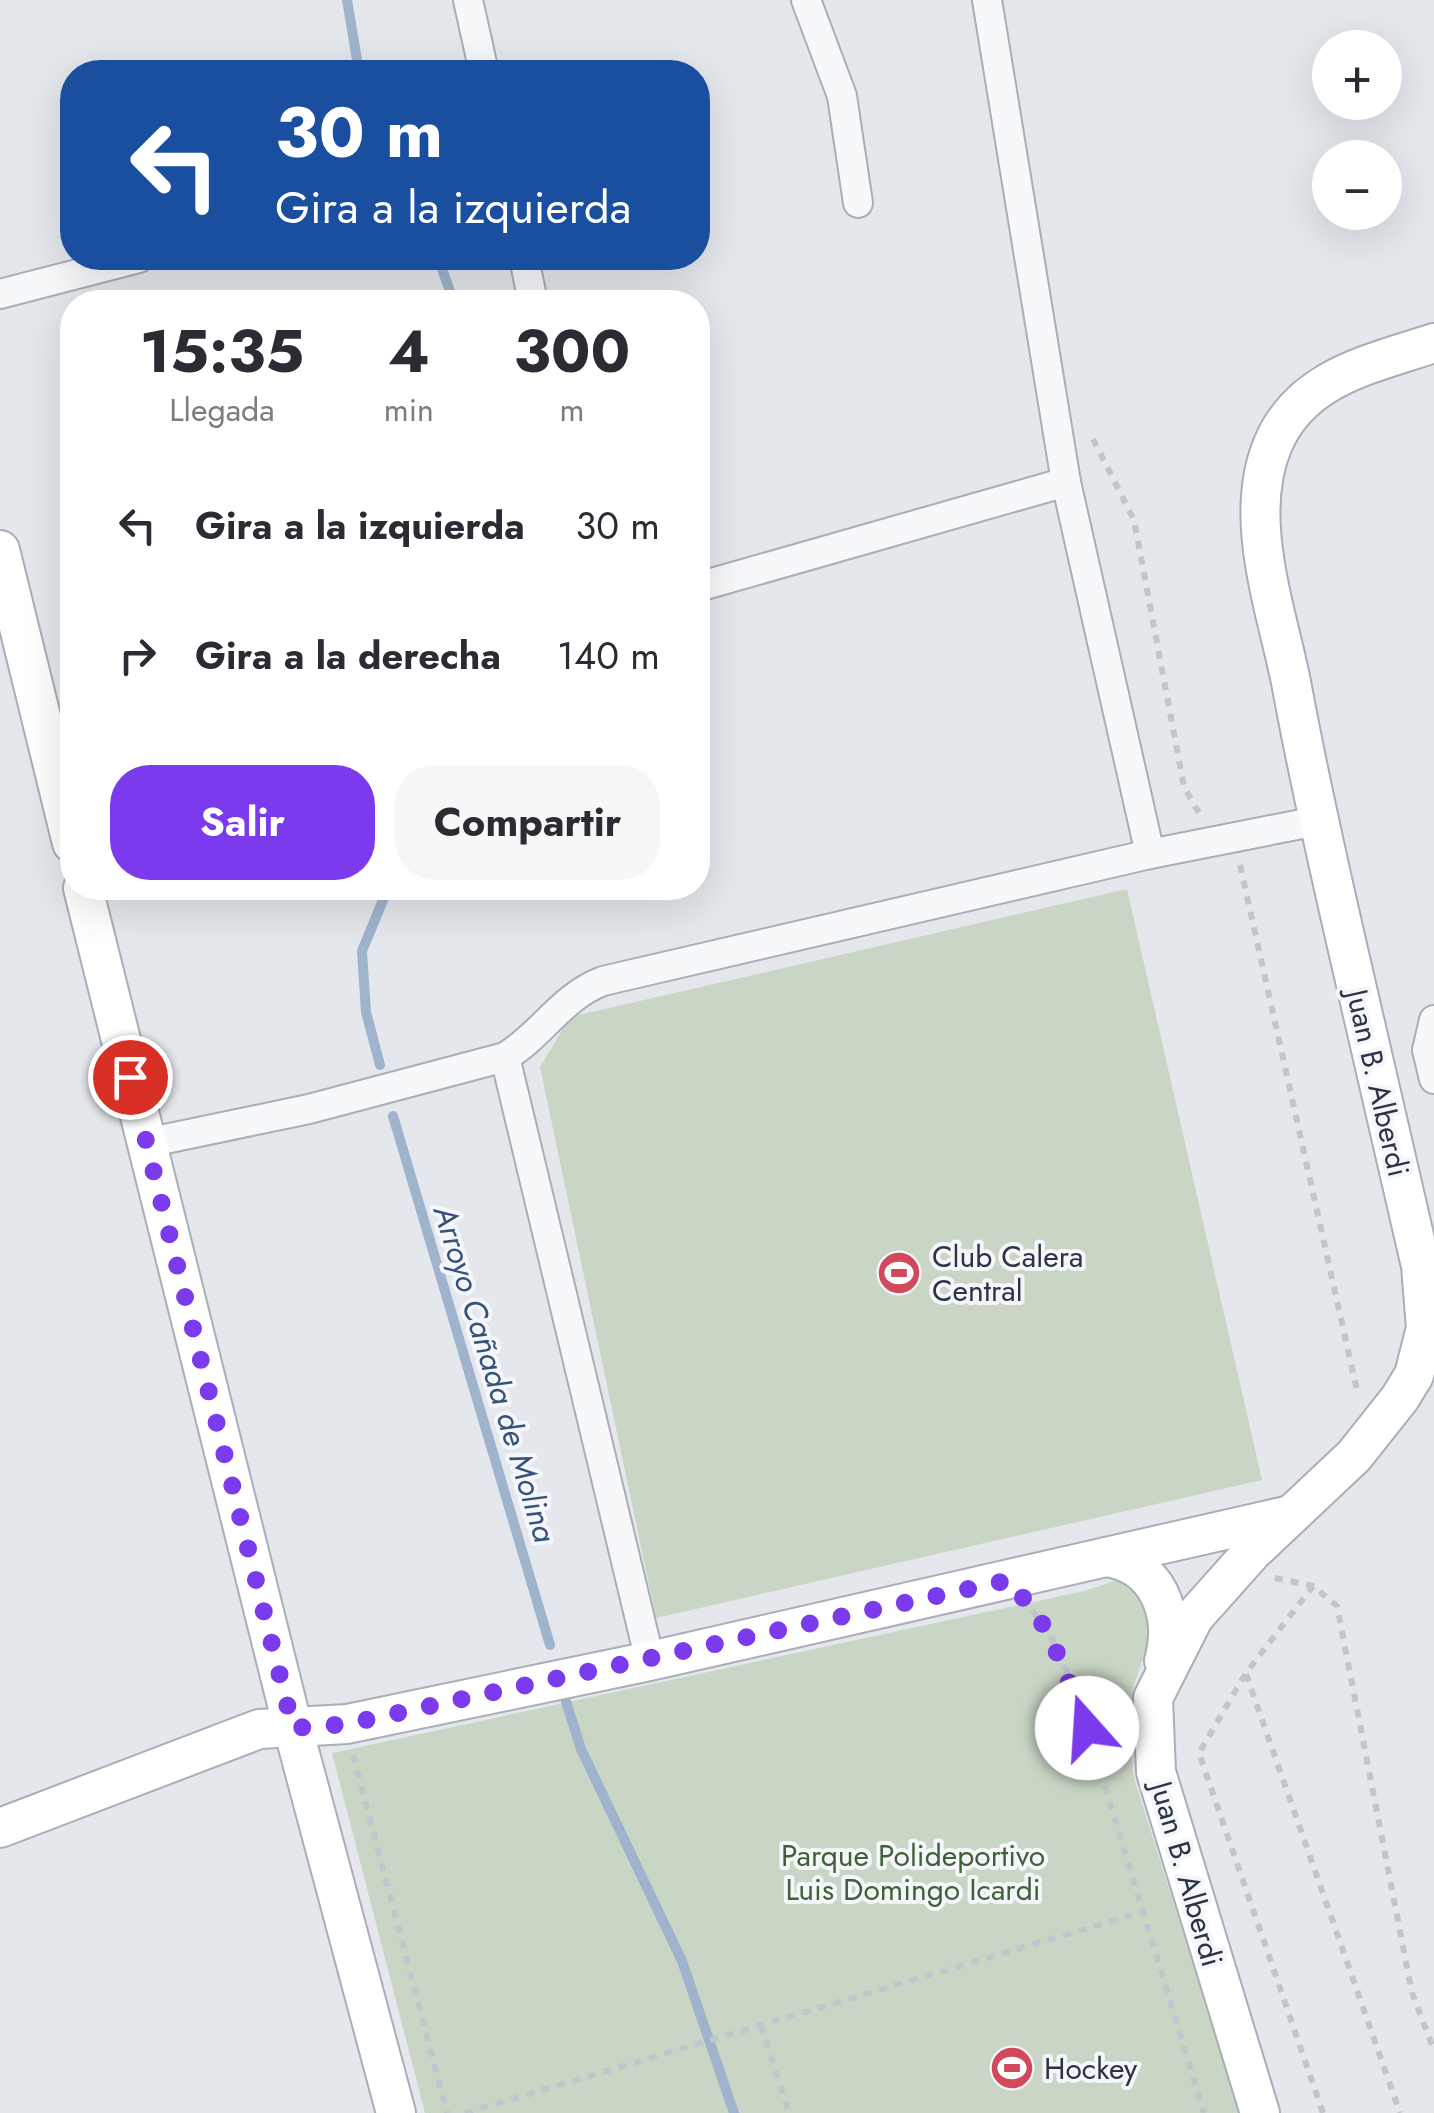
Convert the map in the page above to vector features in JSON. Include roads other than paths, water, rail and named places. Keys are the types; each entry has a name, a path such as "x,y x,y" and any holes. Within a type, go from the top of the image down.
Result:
{"street":[{"path":"468,0 481,60"},
{"path":"806,0 842,96 858,203"},
{"path":"987,0 1066,482 1150,854"},
{"path":"0,294 92,270"},
{"name":"Juan B. Alberdi","path":"1260,2113 1156,1772 1151,1725 1161,1674 1194,1617 1291,1514 1354,1456 1400,1398 1414,1376 1426,1328 1421,1266 1317,821 1264,550 1264,475 1274,443 1290,416 1313,392 1340,374 1434,343"},
{"path":"710,584 1066,482"},
{"path":"0,550 60,740"},
{"path":"146,1144 309,1109 505,1057 525,1046 564,1002 602,982 1150,854 1317,821"},
{"path":"86,900 389,2111"},
{"path":"1434,1020 1427,1050 1434,1080"},
{"path":"505,1057 650,1661"},
{"path":"0,1828 258,1729 347,1724 650,1661 1291,1514"},
{"path":"1106,1558 1126,1560 1144,1570 1163,1603 1168,1634 1161,1674"}],"waterway":[{"name":"Arroyo Cañada de Molina","path":"347,0 357,60"},
{"name":"Arroyo Cañada de Molina","path":"442,270 450,290"},
{"name":"Arroyo Cañada de Molina","path":"380,1065 366,1012 362,951 383,900"},
{"name":"Arroyo Cañada de Molina","path":"393,1116 550,1645"},
{"name":"Arroyo Cañada de Molina","path":"564,1695 581,1749 682,1961 734,2113"}],"place":[{"name":"Club Calera Central","path":"899,1273"},
{"name":"Hockey","path":"1012,2068"}],"park label":[{"name":"Parque Polideportivo Luis Domingo Icardi","path":"913,1872"}]}
